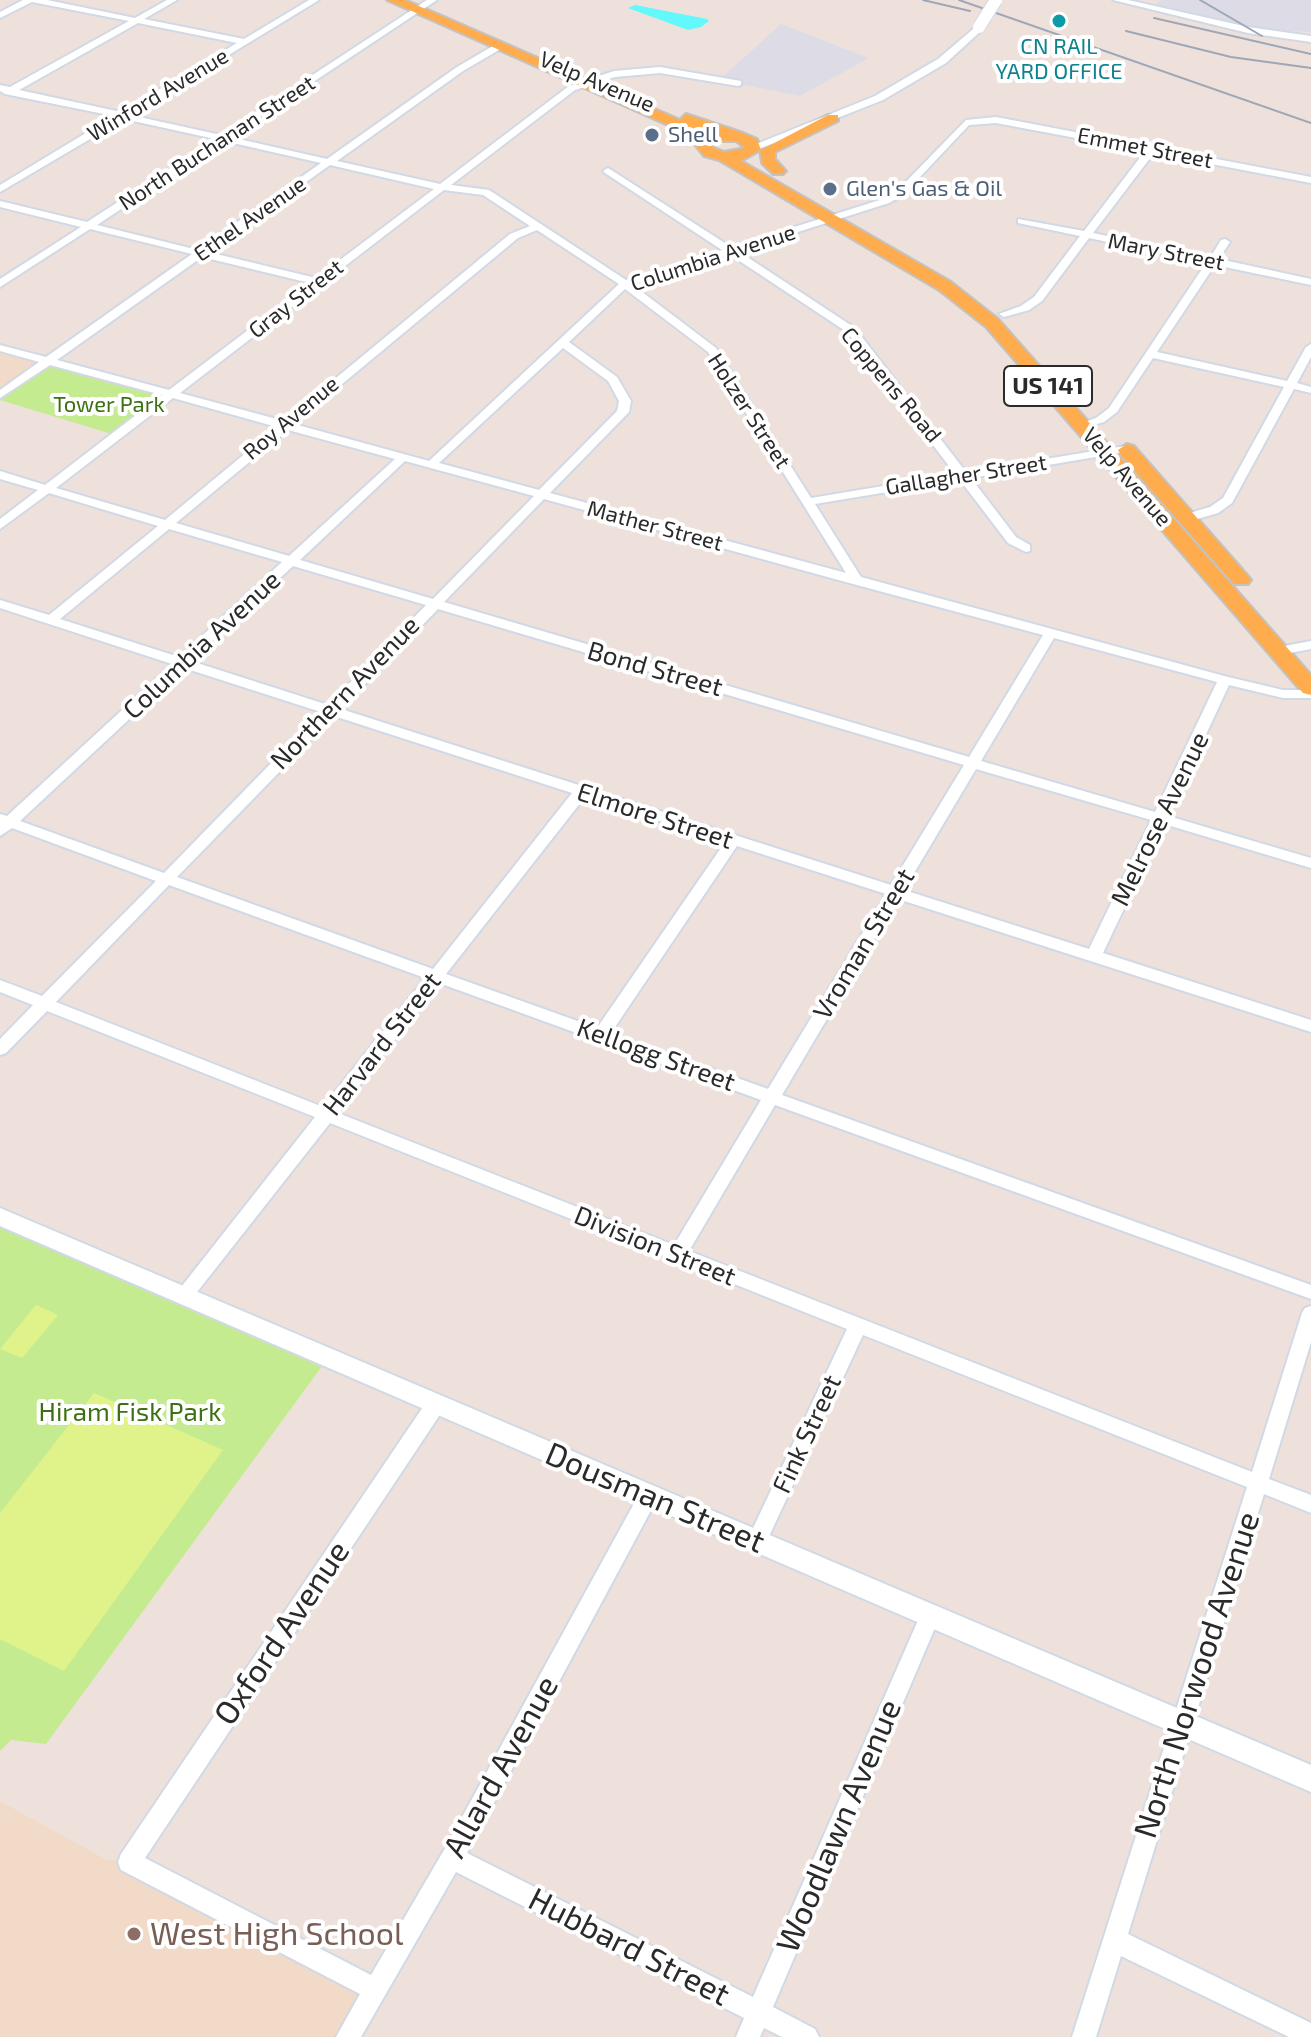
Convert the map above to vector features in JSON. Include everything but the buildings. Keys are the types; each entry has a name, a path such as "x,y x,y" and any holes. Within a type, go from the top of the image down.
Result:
{"main road":[{"name":"Velp Avenue","path":"394,0 504,46 509,52 740,140 758,164 787,178 976,308 1091,422 1125,449 1187,518 1300,651 1311,691"},
{"name":"Velp Avenue","path":"590,81 691,130 704,143 706,151 724,157 841,217 968,286 1004,314 1091,422 1105,452 1300,651"},
{"path":"787,178 768,162 768,150 833,118"},
{"path":"724,157 740,140 766,129 815,119"},
{"path":"704,143 714,137 740,140"}],"street":[{"path":"0,15 32,0 245,42"},
{"path":"0,97 173,0"},
{"name":"Winford Avenue","path":"0,189 315,0"},
{"name":"North Buchanan Street","path":"0,284 433,0"},
{"path":"740,140 815,119 905,76 974,25 984,0"},
{"path":"740,140 833,118 879,98 952,54 996,0"},
{"path":"1117,0 1151,10 1311,39"},
{"name":"Ethel Avenue","path":"0,395 460,69 504,46"},
{"path":"590,81 660,70 738,83"},
{"name":"Gray Street","path":"0,525 557,98 590,81"},
{"name":"Holzer Street","path":"0,88 441,187 486,192 625,284 712,350 857,581"},
{"name":"Emmet Street","path":"979,120 996,120 1311,180"},
{"name":"Columbia Avenue","path":"431,465 625,284 841,217 900,193 966,123 979,120"},
{"path":"1004,314 1034,303 1152,149"},
{"name":"Coppens Road","path":"608,171 851,330 1012,540 1026,548"},
{"path":"0,204 318,282"},
{"name":"Mary Street","path":"1022,221 1311,282"},
{"name":"Roy Avenue","path":"50,621 514,236 538,226"},
{"path":"1091,422 1113,410 1225,242"},
{"name":"Northern Avenue","path":"0,1049 623,412 625,401 613,379 562,342"},
{"path":"1187,518 1214,510 1228,500 1311,347"},
{"name":"Mather Street","path":"0,348 1225,680 1283,694 1311,691"},
{"path":"1152,354 1311,390"},
{"name":"Gallagher Street","path":"807,502 1125,449"},
{"name":"Columbia Avenue","path":"3,824 403,457"},
{"name":"Bond Street","path":"0,475 1161,818 1310,857"},
{"name":"Elmore Street","path":"0,604 1311,1026"},
{"name":"Vroman Street","path":"677,1255 1050,633"},
{"name":"Melrose Avenue","path":"1093,957 1225,680"},
{"name":"Harvard Street","path":"184,1296 581,792"},
{"name":"Kellogg Street","path":"3,824 165,878 1311,1292"},
{"path":"601,1035 733,841"},
{"name":"Division Street","path":"0,986 1311,1504"},
{"name":"Dousman Street","path":"0,1217 1311,1779"},
{"name":"North Norwood Avenue","path":"1084,2037 1311,1313"},
{"name":"Fink Street","path":"757,1541 858,1326"},
{"name":"Oxford Avenue","path":"375,1989 129,1862 436,1404"},
{"name":"Allard Avenue","path":"348,2037 452,1858 649,1495"},
{"name":"Woodlawn Avenue","path":"748,2037 930,1616"},
{"name":"Hubbard Street","path":"452,1858 807,2037"},
{"path":"1114,1940 1311,2035"}],"shaded area":[{"path":"1161,0 1311,0 1311,32 1261,30 1152,7"},
{"path":"781,24 869,58 800,96 719,80"},
{"path":"0,348 48,361 0,395"},
{"name":"West High School","path":"0,1801 105,1859 129,1863 375,1989 348,2037 0,2037"}],"green space":[{"name":"Tower Park","path":"48,361 172,394 118,436 0,400 0,395"},
{"name":"Hiram Fisk Park","path":"0,1217 328,1358 46,1744 11,1740 0,1751"},
{"path":"36,1305 58,1315 22,1358 0,1349"},
{"path":"94,1393 223,1450 64,1671 0,1639 0,1513"}],"water":[{"path":"635,5 709,21 688,30 628,8"}],"railway":[{"path":"923,0 970,11"},
{"path":"959,0 1311,123"},
{"path":"1200,0 1262,36"},
{"path":"1154,18 1311,54"},
{"path":"1126,31 1231,57 1311,68"}],"place":[{"name":"CN RAIL YARD OFFICE","path":"1059,21"},
{"name":"Shell","path":"652,135"},
{"name":"Glen's Gas & Oil","path":"830,189"},
{"name":"West High School","path":"134,1934"}]}
